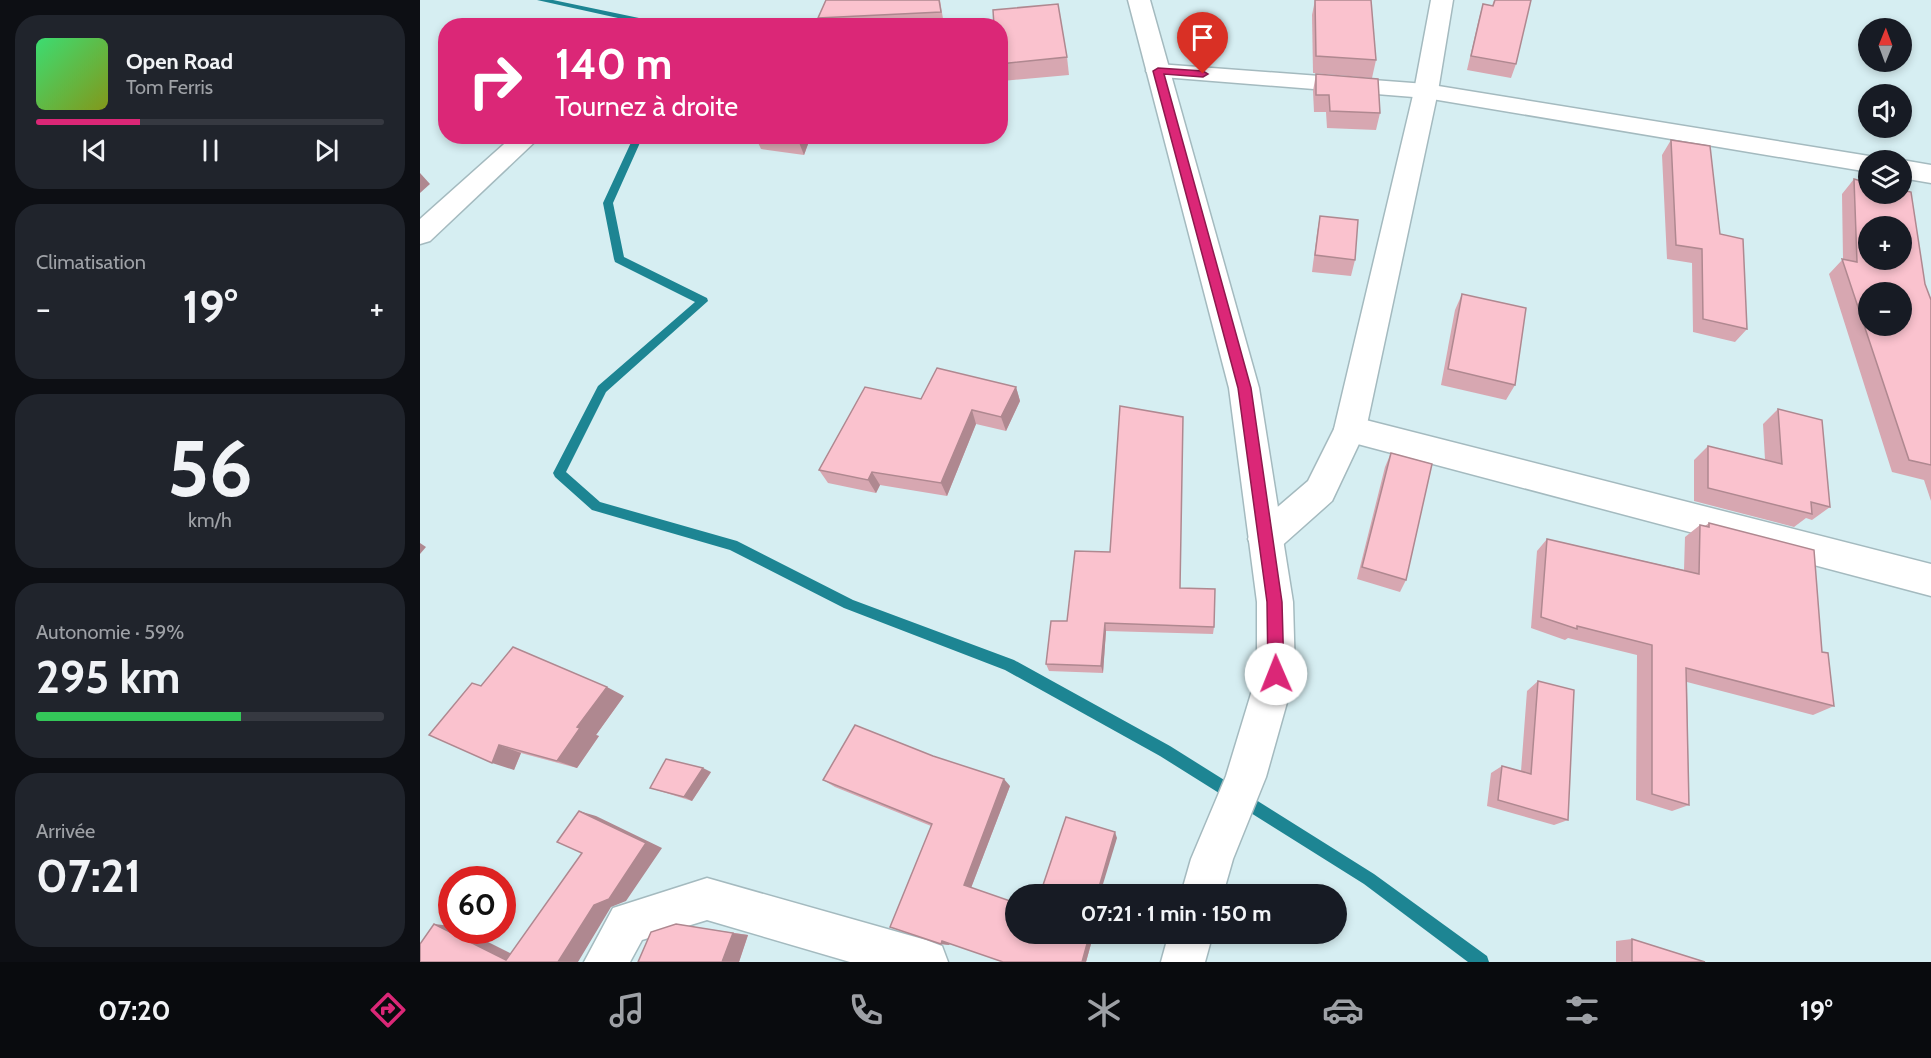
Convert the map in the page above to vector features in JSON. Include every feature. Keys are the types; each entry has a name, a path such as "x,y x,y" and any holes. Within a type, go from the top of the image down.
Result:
{"street":[{"path":"1139,0 1244,388 1275,602 1276,674 1246,777 1207,877"},
{"path":"1265,539 1320,491 1350,429 1426,91 1442,0"},
{"path":"1158,71 1426,91 1858,162"},
{"path":"420,234 520,144"},
{"path":"1912,171 1931,174"},
{"path":"1350,429 1931,580"},
{"path":"606,962 628,923 706,899 926,962"},
{"path":"1183,962 1188,944"}],"building":[{"path":"826,0 939,0 941,12 818,18"},
{"path":"1315,0 1371,0 1376,60 1316,56"},
{"path":"1495,0 1531,0 1516,64 1471,56 1483,4 1493,6"},
{"path":"1058,4 1067,57 1008,63 1008,18 994,18 993,10"},
{"path":"1316,74 1378,79 1380,113 1330,111 1329,95 1316,95"},
{"path":"1671,140 1710,146 1720,234 1743,239 1747,329 1703,319 1702,249 1676,245"},
{"path":"1854,179 1858,180 1858,204 1912,204 1912,199 1925,284 1931,300 1931,465 1909,460 1868,336 1912,336 1912,282 1858,282 1858,307 1842,259 1857,262"},
{"path":"1320,216 1358,220 1355,260 1315,255"},
{"path":"1462,294 1526,308 1515,385 1448,369"},
{"path":"937,368 1016,387 1001,417 972,410 941,483 872,472 868,480 819,470 865,387 921,399"},
{"path":"1120,406 1183,417 1180,588 1215,589 1214,627 1105,623 1101,666 1046,664 1051,621 1067,621 1075,551 1110,552"},
{"path":"1778,409 1822,420 1830,507 1811,502 1812,514 1708,488 1708,446 1782,464"},
{"path":"1391,453 1432,464 1406,580 1362,567"},
{"path":"1709,523 1814,550 1822,652 1828,653 1834,706 1686,668 1689,805 1652,794 1652,645 1577,626 1577,629 1541,617 1547,539 1699,574 1700,525 1709,527"},
{"path":"513,647 607,687 577,727 580,728 557,761 499,745 492,763 429,735 472,683 481,686"},
{"path":"1538,681 1574,690 1568,820 1498,800 1502,766 1531,774"},
{"path":"855,725 933,756 1004,779 964,885 1005,899 1005,944 1087,944 1082,962 1003,962 942,941 941,944 890,927 932,824 823,780"},
{"path":"666,759 703,768 684,797 650,788"},
{"path":"579,811 646,843 609,899 594,905 558,962 420,962 420,944 434,924 438,926 438,944 474,944 506,960 582,853 557,842"},
{"path":"1066,817 1115,832 1100,884 1043,884"},
{"path":"676,924 733,933 722,962 638,962 651,932"},
{"path":"1632,939 1705,962 1632,962"}],"waterway":[{"path":"541,0 629,18"},
{"path":"635,144 608,203 619,259 703,301 602,389 559,473 596,506 733,545 849,604 1009,665 1165,751 1369,879 1481,962"}],"route":[{"path":"1203,74 1158,71 1244,388 1275,602 1276,674"}]}
